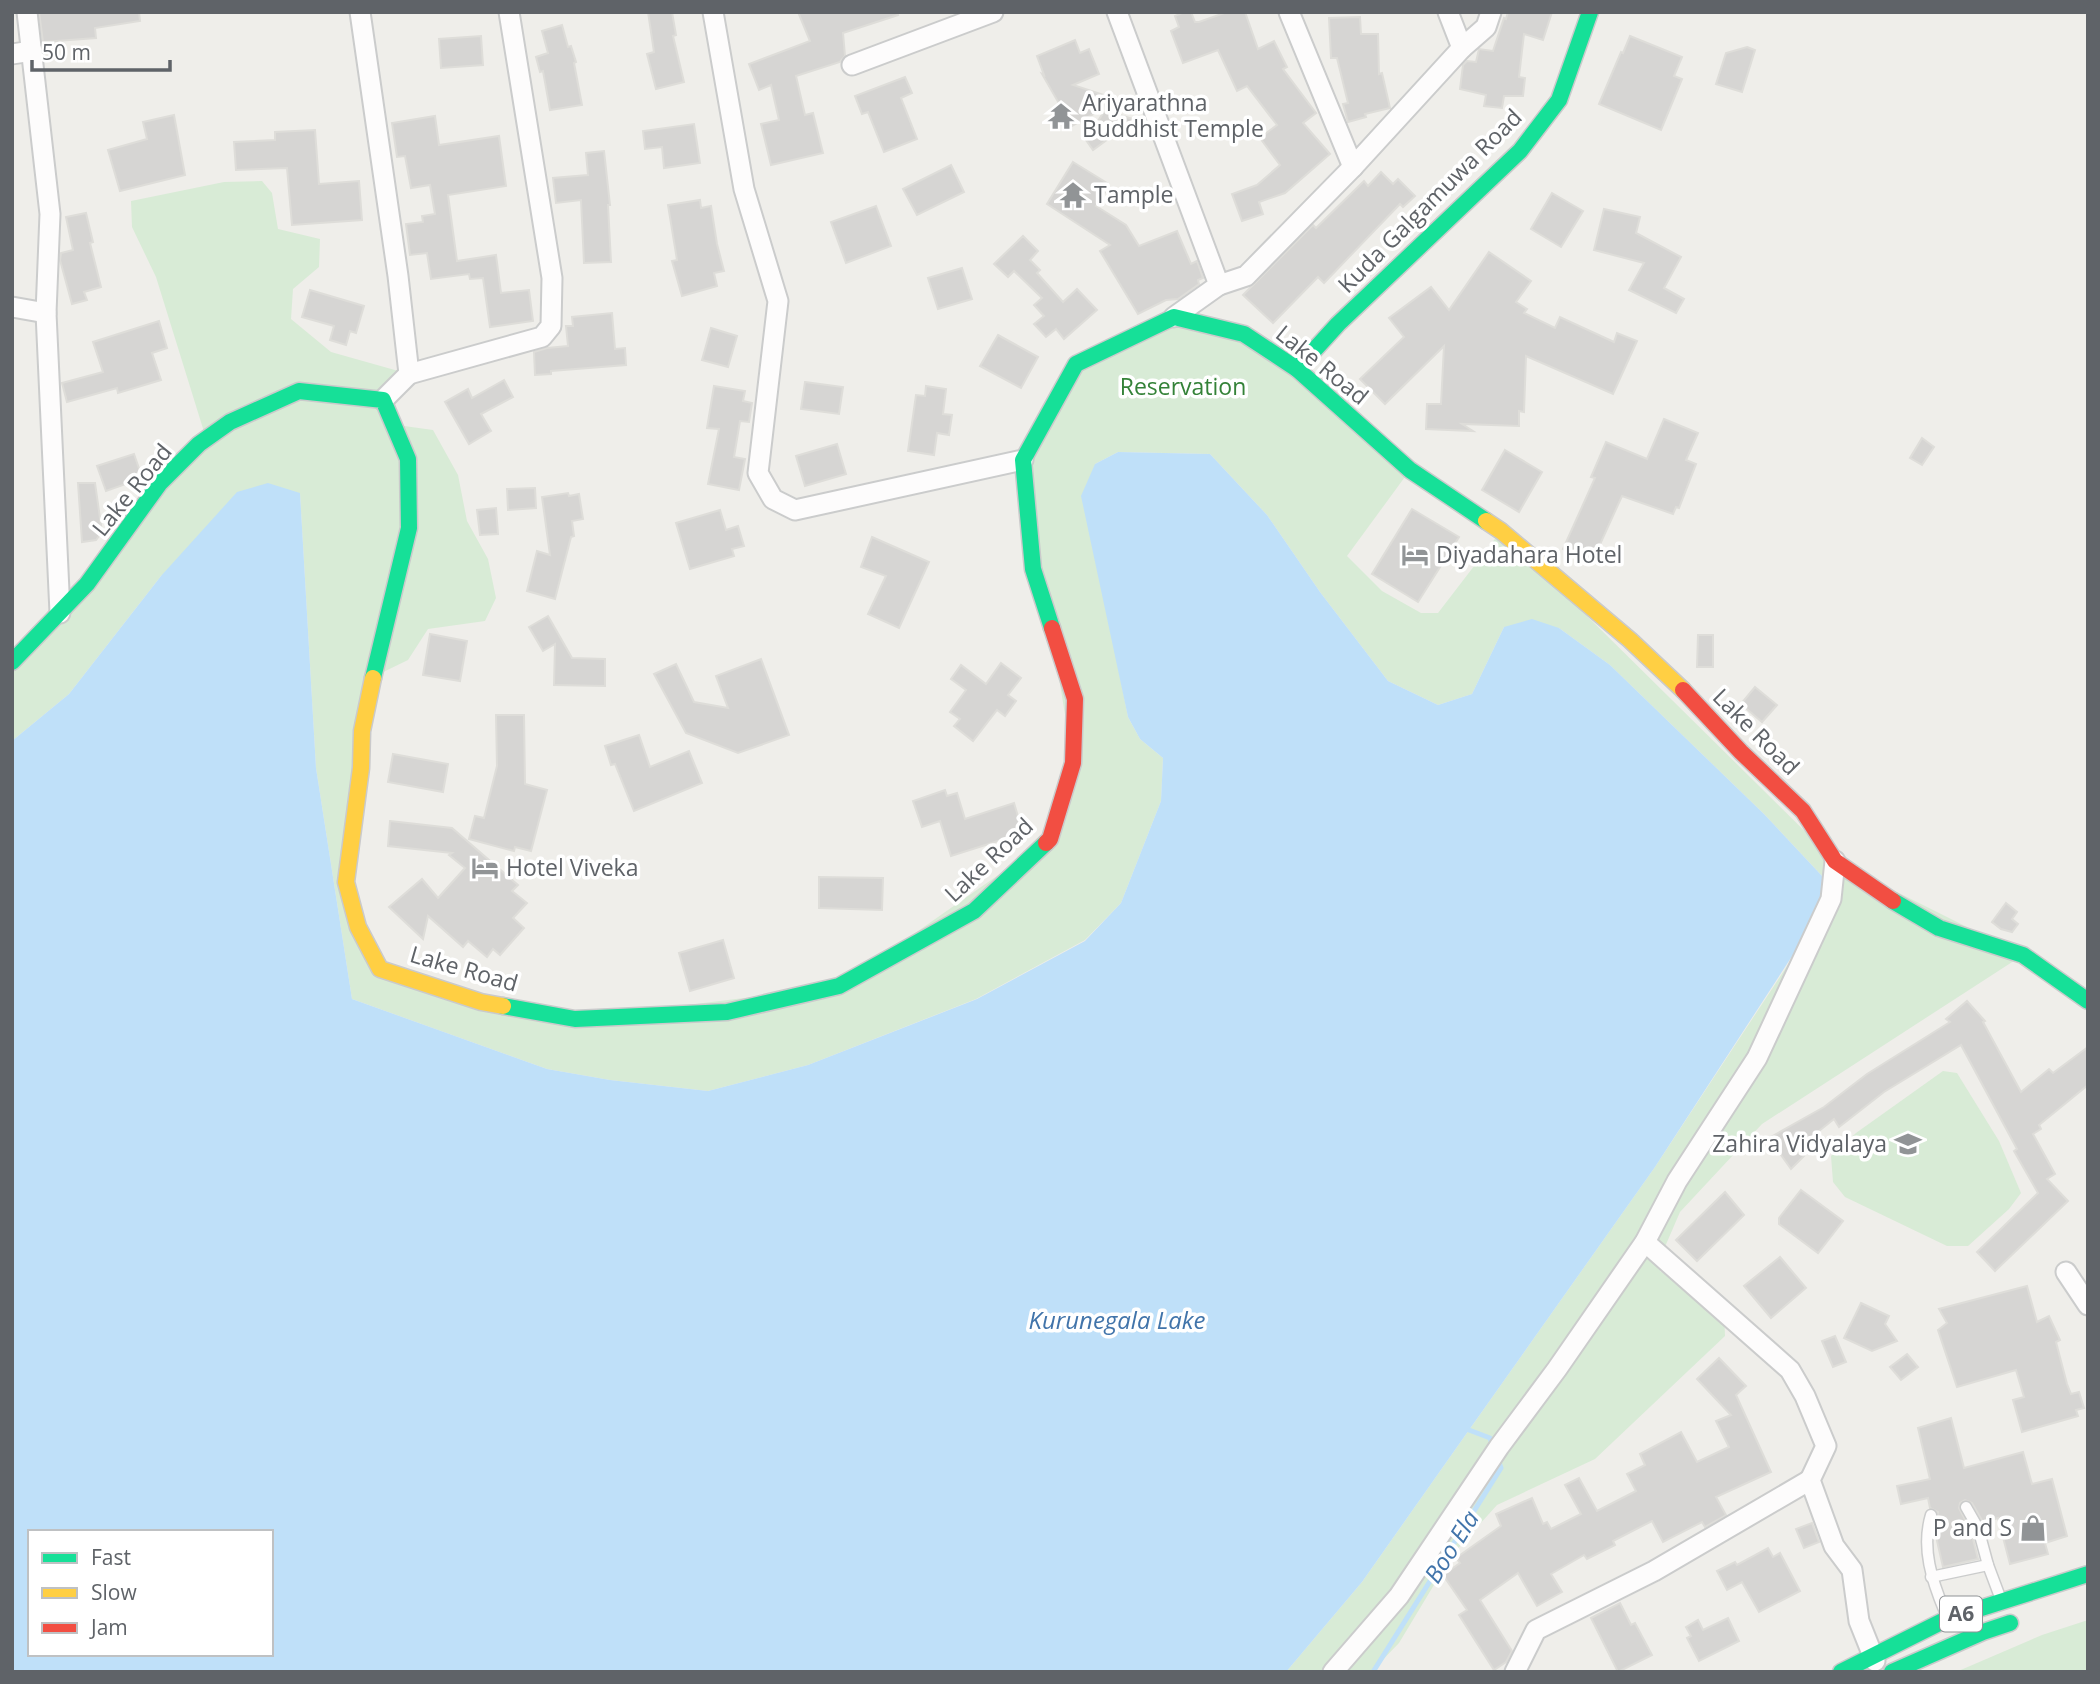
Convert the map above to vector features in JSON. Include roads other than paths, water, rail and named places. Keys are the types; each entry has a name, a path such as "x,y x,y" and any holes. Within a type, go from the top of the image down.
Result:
{"main road":[{"name":"Kuda Galgamuwa Road","path":"1297,369 1338,324 1520,151 1559,100 1590,12"},
{"path":"1023,460 1076,364 1174,317"},
{"name":"Lake Road","path":"1174,317 1244,334 1297,369 1410,470 1501,531 1630,640 1691,698 1741,752 1803,811 1835,860 1892,900 1939,928 2023,955 2088,1001"},
{"name":"Lake Road","path":"12,662 87,584 160,484 199,444 230,422 299,391 383,400 408,459 409,528 362,731 361,768 346,882 358,927 380,968 481,1002 575,1019 727,1012 839,986 974,911 1051,839 1073,763 1075,699 1033,569 1023,460"},
{"name":"A6","path":"1841,1672 1877,1663 1947,1619 2088,1574"},
{"name":"A6","path":"1892,1672 1983,1632 2026,1617"}],"street":[{"path":"27,12 22,52 50,214 46,313 60,613"},
{"path":"360,12 398,276 409,374"},
{"path":"383,400 409,374 542,337 551,326 552,278 509,12"},
{"path":"713,12 744,189 778,301 758,473 773,499 795,510 1023,460"},
{"path":"852,65 993,12"},
{"path":"1117,12 1219,285"},
{"path":"1289,12 1353,167"},
{"path":"1448,12 1462,48"},
{"path":"1174,317 1219,285 1246,276 1353,167 1462,48 1486,27 1491,12"},
{"path":"12,307 46,313"},
{"path":"1333,1672 1399,1596 1495,1454 1646,1242 1677,1181 1757,1058 1831,899 1835,860"},
{"path":"1515,1672 1536,1630 1654,1570 1810,1479 1826,1446 1805,1396 1790,1370 1646,1242"},
{"path":"2066,1272 2088,1305"},
{"path":"1810,1479 1834,1546 1852,1570 1859,1621 1877,1663"}],"lane":[{"path":"1966,1507 1978,1528 2001,1601"},
{"path":"1931,1515 1926,1533 1931,1577 1947,1619"},
{"path":"1931,1577 1988,1565"}],"water":[{"name":"Kurunegala Lake","path":"1118,452 1210,454 1267,515 1320,592 1388,681 1438,705 1472,694 1504,627 1532,619 1559,628 1610,665 1764,814 1823,877 1822,903 1811,927 1655,1167 1362,1582 1286,1672 12,1672 12,741 69,694 161,576 237,492 268,483 300,493 316,768 352,999 547,1069 610,1080 708,1091 808,1065 977,999 1085,941 1121,903 1161,801 1163,758 1140,739 1128,717 1081,496 1095,464"}],"waterway":[{"name":"Boo Ela","path":"1469,1430 1490,1438 1493,1447"},
{"name":"Boo Ela","path":"1373,1672 1501,1468 1498,1460"}],"place":[{"name":"Ariyarathna Buddhist Temple","path":"1061,116"},
{"name":"Tample","path":"1073,195"},
{"name":"Diyadahara Hotel","path":"1415,555"},
{"name":"Hotel Viveka","path":"485,868"},
{"name":"Zahira Vidyalaya","path":"1908,1144"},
{"name":"P and S","path":"2033,1528"}],"park label":[{"name":"Reservation","path":"1183,387"}]}
